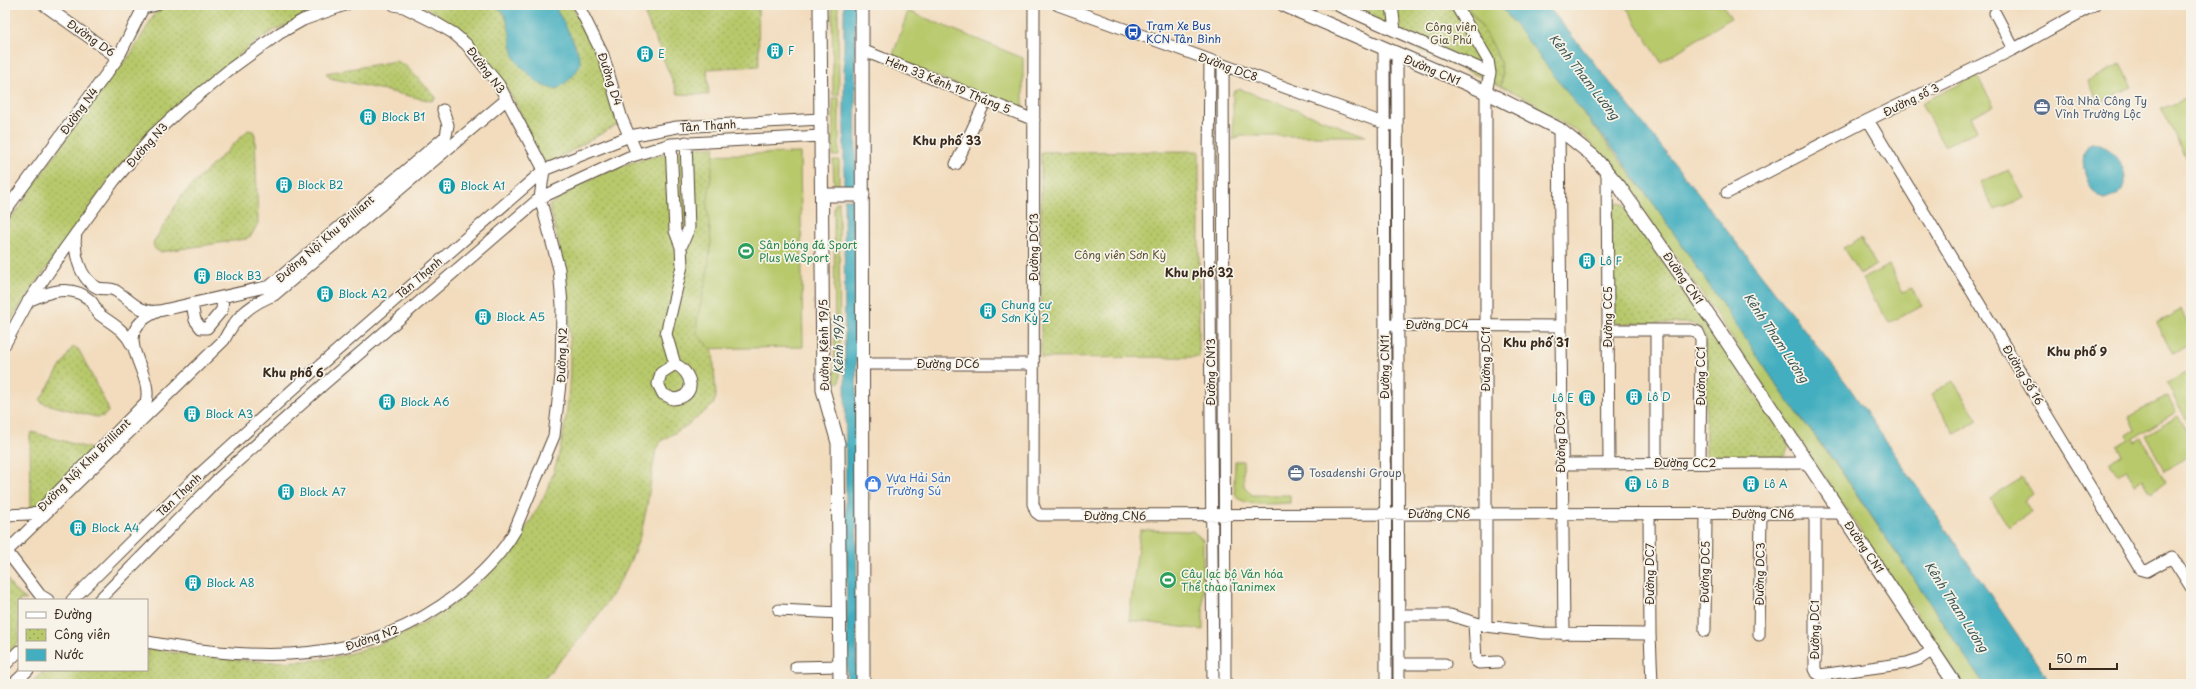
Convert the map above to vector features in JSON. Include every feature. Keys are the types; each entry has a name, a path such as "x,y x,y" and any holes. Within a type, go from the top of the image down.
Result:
{"street":[{"name":"Đường D6","path":"44,5 118,58"},
{"path":"142,6 156,5"},
{"name":"Đường N3","path":"5,344 28,302 76,233 114,182 153,135 180,110 253,51 302,20 345,5"},
{"name":"Đường N3","path":"394,5 404,7 453,33 477,56 507,99 544,170"},
{"name":"Đường D4","path":"578,5 603,55 622,119 637,154"},
{"name":"Đường Kênh 19/5","path":"820,5 823,390 838,443 840,684"},
{"path":"862,5 862,50 855,195 862,364 863,684"},
{"name":"Đường DC13","path":"1034,5 1033,504 1036,512"},
{"name":"Đường DC8","path":"1058,5 1397,128"},
{"path":"1340,5 1490,73"},
{"path":"1392,5 1395,31"},
{"path":"1456,5 1486,54 1490,73"},
{"name":"Đường số 3","path":"1727,193 1868,120 2014,49 2094,5"},
{"name":"Đường N4","path":"5,211 118,58 142,6"},
{"name":"Đường CN1","path":"1293,7 1397,55 1486,92 1559,129 1582,146 1607,171 1711,317 1955,684"},
{"path":"1995,13 2014,49"},
{"name":"Đường CN11","path":"1384,49 1386,684"},
{"name":"Hẻm 33 Kênh 19 Tháng 5","path":"862,50 1034,120"},
{"name":"Đường CN11","path":"1397,55 1399,684"},
{"name":"Đường CN13","path":"1210,60 1209,163 1213,684"},
{"name":"Đường CN13","path":"1223,65 1225,684"},
{"name":"Đường DC11","path":"1486,626 1486,92 1490,73"},
{"path":"46,599 40,595 6,550 224,340 235,321 248,308 274,295 507,99"},
{"path":"956,164 986,100"},
{"name":"Đường Nội Khu Brilliant","path":"132,347 136,330 143,315 270,286 446,136 448,125 443,110"},
{"name":"Tân Thạnh","path":"73,599 192,481 310,374 544,170 630,136 677,127 821,119"},
{"name":"Đường Số 16","path":"1868,120 2140,569 2147,571 2172,557 2191,587"},
{"name":"Đường DC9","path":"1559,129 1561,464 1564,634"},
{"name":"Tân Thạnh","path":"100,599 225,472 324,384 540,198 637,154 671,144 821,136"},
{"path":"675,364 666,334 680,281 681,247 689,228 686,142"},
{"path":"671,144 675,231 681,247"},
{"name":"Đường N2","path":"148,642 230,654 257,656 326,651 352,646 419,620 466,587 490,564 513,534 554,436 561,375 562,305 559,269 540,198 544,170"},
{"name":"Đường CC5","path":"1607,171 1609,464"},
{"path":"822,195 855,195"},
{"path":"76,233 75,250 82,269 93,284 106,289 115,290 143,315"},
{"path":"94,305 96,294 106,289"},
{"name":"Đường Nội Khu Brilliant","path":"5,515 29,514 39,511 146,402 148,390 132,347 123,331 99,314 90,300 82,294 63,290 46,293 28,302"},
{"path":"192,304 197,325 201,328 207,328 222,310 223,297"},
{"name":"Đường DC4","path":"1385,325 1560,326"},
{"path":"123,331 130,332 136,330"},
{"name":"Đường CC1","path":"1608,330 1691,330 1698,332 1700,335 1700,463"},
{"path":"1656,330 1656,464"},
{"name":"Đường DC6","path":"862,364 1033,364"},
{"name":"Đường CC2","path":"1561,464 1809,463"},
{"name":"Đường CN6","path":"1036,512 1044,516 1842,514"},
{"name":"Đường DC7","path":"1650,514 1650,634 1652,684"},
{"name":"Đường DC5","path":"1705,631 1706,514"},
{"name":"Đường DC3","path":"1759,635 1761,514"},
{"name":"Đường DC1","path":"1815,514 1815,669 1817,673 1820,675 1907,663 1919,659 1933,650"},
{"path":"779,610 840,613"},
{"path":"1399,615 1450,615 1486,626 1564,634 1650,634"},
{"path":"1474,623 1476,661 1479,663 1498,662"},
{"path":"5,665 18,653"},
{"path":"1399,664 1445,664"},
{"path":"796,666 840,666"},
{"path":"13,684 27,671"}],"green space":[{"path":"160,5 332,5 271,32 249,47 156,125 117,168 5,328 5,227 95,97 131,54"},
{"path":"419,5 571,5 598,53 620,123 548,164 538,153 519,110 502,81 490,65 463,35 448,22 434,12"},
{"path":"669,5 758,5 759,66 707,69 709,95 678,94 645,15"},
{"path":"832,5 838,5 839,95 833,95"},
{"name":"Công viên Gia Phú","path":"1319,5 1467,5 1497,54 1502,75 1501,86"},
{"path":"1467,5 1500,5 1656,207 1785,397 1840,470 1984,684 1963,684 1720,320 1619,175 1597,149 1577,131 1536,108 1537,104 1501,86 1502,75 1497,54"},
{"path":"1625,5 1723,5 1731,18 1661,62"},
{"path":"908,11 1023,58 1023,108 1018,110 892,58"},
{"path":"396,61 405,65 436,97 435,99 431,101 330,78 326,73"},
{"path":"2120,64 2132,87 2099,103 2088,81"},
{"path":"1977,76 1994,106 1970,117 1977,131 1944,146 1921,103"},
{"path":"1240,89 1366,136 1240,136 1233,140 1233,92"},
{"path":"2191,97 2191,166 2161,109"},
{"path":"833,98 839,98 839,156 833,156"},
{"path":"248,130 253,131 255,135 258,223 251,236 246,239 160,252 155,249 153,244 182,195"},
{"path":"715,146 707,206 711,241 708,270 697,321 697,334 713,351 716,397 713,405 686,426 661,441 656,449 643,525 636,547 626,569 615,590 586,631 538,684 30,684 44,671 148,671 148,648 219,658 272,662 322,659 344,655 375,646 404,633 432,618 458,600 482,580 504,557 523,532 540,504 554,472 563,436 568,397 570,357 569,316 558,239 549,206 566,193 606,172 650,157 694,148"},
{"name":"Công viên Sơn Kỳ","path":"1199,151 1199,357 1041,358 1041,152"},
{"name":"Sân bóng đá Sport Plus WeSport","path":"800,153 803,347 693,349 690,155"},
{"path":"833,160 839,160 839,190 834,184"},
{"path":"2009,170 2024,198 1995,210 1980,182"},
{"path":"839,201 840,382 835,382 834,209 835,204"},
{"path":"1618,203 1623,204 1787,440 1789,447 1784,457 1707,458 1705,335 1700,327 1689,323 1616,324 1612,320 1611,208"},
{"path":"1861,238 1876,265 1860,274 1843,248"},
{"path":"1889,265 1903,292 1911,288 1922,305 1889,323 1862,279"},
{"path":"2181,310 2191,329 2191,344 2173,354 2156,323"},
{"path":"75,347 79,350 108,408 108,412 104,416 96,417 42,403 40,400 72,348"},
{"path":"2191,370 2191,419 2187,421 2167,383"},
{"path":"1953,381 1978,420 1955,434 1931,394"},
{"path":"2168,396 2176,412 2133,438 2135,441 2142,437 2165,482 2151,492 2143,479 2135,485 2126,469 2118,475 2110,464 2122,455 2117,446 2129,439 2127,435 2135,430 2129,417"},
{"path":"2178,416 2191,439 2191,455 2165,471 2146,435"},
{"path":"32,432 95,450 37,508 31,509 30,435"},
{"path":"1235,461 1243,461 1244,486 1252,495 1290,495 1290,503 1259,504 1244,501 1238,498 1234,489"},
{"path":"2022,478 2032,494 2024,500 2031,512 2009,527 1990,498"},
{"name":"Câu lạc bộ Văn hóa Thể thao Tanimex","path":"1140,530 1193,531 1203,540 1203,630 1129,620"},
{"path":"5,575 13,589 26,599 18,599 18,643 5,657"}],"water":[{"path":"493,5 554,5 570,34 580,59 579,68 574,75 557,89 541,85 517,62 504,14 500,9"},
{"path":"844,5 855,5 856,190 844,190"},
{"name":"Kênh Tham Lương","path":"1500,5 1547,5 1638,117 1847,384 2051,684 2001,684 1999,681 1994,684 1984,684 1841,470 1785,397 1656,207 1618,155 1573,100"},
{"path":"2091,143 2099,144 2106,148 2113,154 2123,168 2125,184 2122,191 2114,196 2104,199 2094,191 2089,183 2083,156"},
{"path":"844,199 856,199 857,684 847,684"}],"place":[{"name":"Trạm Xe Bus KCN Tân Bình","path":"1133,32"},
{"name":"F","path":"775,51"},
{"name":"E","path":"645,54"},
{"name":"Tòa Nhà Công Ty Vĩnh Trường Lộc","path":"2042,107"},
{"name":"Block B1","path":"368,117"},
{"name":"Block B2","path":"284,185"},
{"name":"Block A1","path":"447,186"},
{"name":"Sân bóng đá Sport Plus WeSport","path":"746,251"},
{"name":"Lô F","path":"1587,261"},
{"name":"Block B3","path":"202,276"},
{"name":"Block A2","path":"325,294"},
{"name":"Chung cư Sơn Kỳ 2","path":"988,311"},
{"name":"Block A5","path":"483,317"},
{"name":"Lô D","path":"1634,397"},
{"name":"Lô E","path":"1587,398"},
{"name":"Block A6","path":"387,402"},
{"name":"Block A3","path":"192,414"},
{"name":"Tosadenshi Group","path":"1296,473"},
{"name":"Vựa Hải Sản Trường Sú","path":"873,484"},
{"name":"Lô B","path":"1633,484"},
{"name":"Lô A","path":"1751,484"},
{"name":"Block A7","path":"286,492"},
{"name":"Block A4","path":"78,528"},
{"name":"Câu lạc bộ Văn hóa Thể thao Tanimex","path":"1168,580"},
{"name":"Block A8","path":"193,583"}],"district":[{"name":"Khu phố 33","path":"947,141"},
{"name":"Khu phố 32","path":"1199,273"},
{"name":"Khu phố 31","path":"1536,343"},
{"name":"Khu phố 9","path":"2077,352"},
{"name":"Khu phố 6","path":"293,373"}],"water label":[{"name":"Kênh 19/5","path":"839,345"}]}
